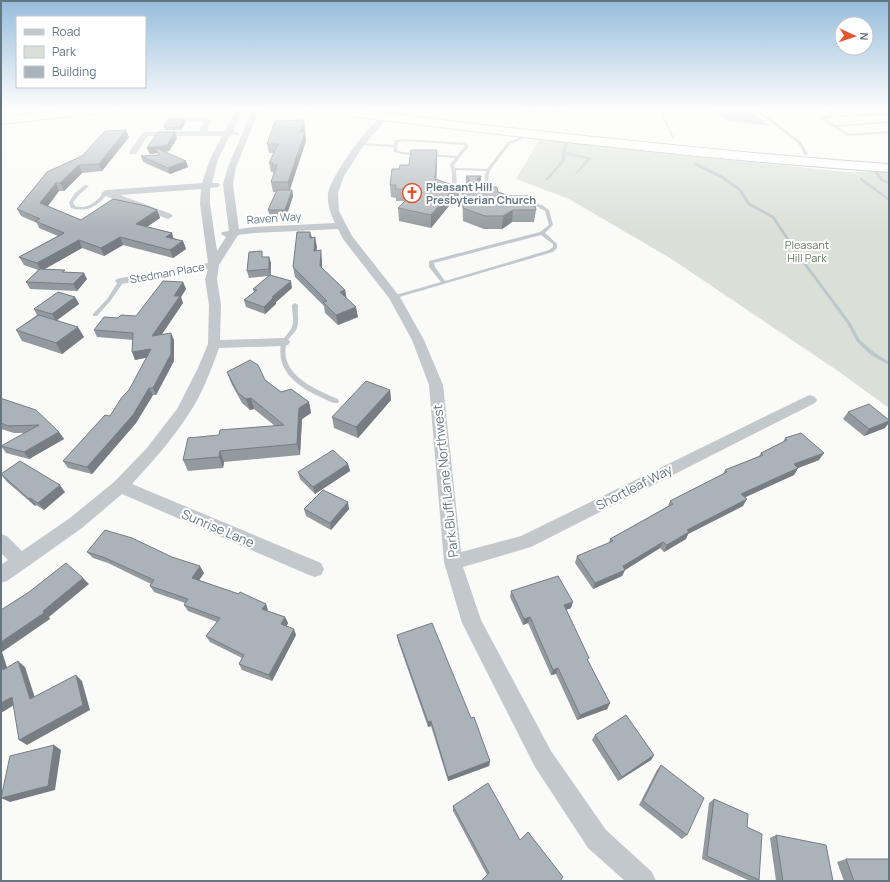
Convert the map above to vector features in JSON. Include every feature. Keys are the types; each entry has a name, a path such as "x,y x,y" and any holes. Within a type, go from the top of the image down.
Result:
{"highway":[{"path":"673,149 785,161 889,168"},
{"path":"760,149 806,154 889,159"}],"street":[{"path":"214,265 205,204 206,186 214,159 220,149"},
{"path":"1,575 76,523 120,486 150,454 183,412 204,370 214,344 216,305 211,279 214,265 234,233 228,184 232,167 239,149"},
{"name":"Park Bluff Lane Northwest","path":"358,149 340,176 332,193 334,211 347,237 394,297 418,340 436,385 452,562 472,623 544,759 597,839 643,881"},
{"path":"106,193 228,184"},
{"path":"106,193 168,216"},
{"name":"Raven Way","path":"209,237 234,233 342,226"},
{"name":"Stedman Place","path":"121,281 214,265"},
{"path":"214,344 284,342"},
{"name":"Shortleaf Way","path":"452,562 525,542 810,400"},
{"name":"Sunrise Lane","path":"120,486 315,569"},
{"path":"1,541 20,562"}],"lane":[{"path":"395,149 395,151 402,153 457,157"},
{"path":"464,149 452,165 454,169 455,188 457,191 466,192"},
{"path":"500,196 487,184 486,178 488,170 504,149"},
{"path":"547,179 563,161 565,149"},
{"path":"803,149 806,154"},
{"path":"564,153 590,158 577,173"},
{"path":"873,168 881,178 889,184"},
{"path":"454,169 488,170"},
{"path":"861,179 889,201"},
{"path":"87,186 77,194 71,202 73,207 79,210 87,209 100,200 106,193"},
{"path":"487,191 494,191"},
{"path":"444,283 432,267 431,262 542,233 551,225 547,210 540,206 520,202"},
{"path":"394,297 551,251 555,248 554,244 542,233"},
{"path":"95,315 109,302 121,281"},
{"path":"296,305 294,311 296,324 284,342 282,358 286,369 311,391 336,401"}],"green space":[{"name":"Pleasant Hill Park","path":"534,149 627,149 846,172 889,172 889,408 838,371 670,258 569,199 516,179"}],"building":[{"path":"88,149 111,149 99,164 79,165 60,183 56,183 40,203 81,220 113,199 146,206 157,210 136,224 172,233 166,237 183,241 170,250 120,237 101,248 79,240 37,263 19,257 64,233 35,221 40,219 17,209 47,172 82,156"},
{"path":"156,149 186,161 168,168 141,156 159,155"},
{"path":"276,149 299,149 288,182 271,182 277,165 272,165 273,163 269,163"},
{"path":"411,150 437,150 435,179 459,187 459,189 453,189 431,215 398,208 417,189 395,189 396,185 390,185 392,169 399,169 400,165 409,165"},
{"path":"466,176 481,176 477,179 477,182 481,182 480,187 497,187 498,192 510,196 533,196 536,210 513,210 503,216 485,216 463,208 462,187 467,187 467,182 470,180"},
{"path":"277,190 292,190 285,210 268,210"},
{"path":"297,232 310,232 310,238 315,237 314,251 321,250 320,266 345,290 340,292 356,307 336,315 323,302 327,301 293,267"},
{"path":"262,251 262,257 269,257 269,269 247,271 249,252"},
{"path":"40,269 65,270 62,272 84,273 73,284 26,282"},
{"path":"270,275 291,281 272,297 274,297 264,307 244,300 257,290 253,289"},
{"path":"163,281 183,282 174,296 180,296 152,336 171,333 171,354 153,388 149,388 133,415 87,467 63,461 105,415 110,416 122,397 129,390 151,349 132,352 133,333 94,330 104,317 118,318 121,315 136,316"},
{"path":"58,292 75,297 52,314 34,309"},
{"path":"39,315 78,327 56,343 16,330"},
{"path":"250,360 258,365 265,380 281,392 291,389 309,402 299,408 297,444 220,451 219,457 183,460 188,438 219,435 220,430 284,425 251,398 246,399 238,393 227,372"},
{"path":"366,381 390,390 356,427 332,417"},
{"path":"1,399 36,410 59,432 24,452 1,446 39,425 8,426 1,423"},
{"path":"869,404 889,421 869,429 848,412"},
{"path":"801,433 824,453 794,464 798,468 741,494 747,499 687,530 689,532 667,545 663,542 623,566 625,570 595,583 577,556 613,541 610,539 673,504 670,501 727,472 725,470 763,455 761,453 787,440 785,438"},
{"path":"333,450 348,464 313,487 298,472"},
{"path":"20,461 60,485 38,503 30,498 29,499 1,474"},
{"path":"323,490 348,502 330,523 304,509"},
{"path":"105,530 132,538 172,557 200,566 192,578 239,594 240,592 266,604 262,609 285,617 281,624 294,629 269,675 239,664 244,655 206,636 220,618 184,605 188,599 150,586 154,580 103,557 87,552"},
{"path":"66,563 83,578 43,611 44,613 1,642 1,610 29,592"},
{"path":"558,576 573,602 564,605 589,658 587,659 610,703 580,715 558,668 553,670 530,617 524,619 511,591"},
{"path":"432,623 471,718 474,717 490,761 448,777 431,721 428,722 397,635"},
{"path":"18,661 30,699 76,675 83,705 19,740 12,697 1,703 1,665 3,670"},
{"path":"626,715 654,755 622,777 595,735"},
{"path":"54,745 48,786 1,798 10,756"},
{"path":"661,765 704,798 687,835 643,801"},
{"path":"488,783 520,840 528,832 563,877 560,881 481,881 489,873 453,806"},
{"path":"714,799 748,814 747,827 762,834 759,880 707,856"},
{"path":"776,835 826,845 833,881 783,881"},
{"path":"846,859 889,859 889,881 854,881"}],"waterway":[{"path":"695,164 722,177 740,190 749,204 773,217 799,256 849,323 858,341 873,354 889,364"}],"place":[{"name":"Pleasant Hill Presbyterian Church","path":"412,193"}]}
